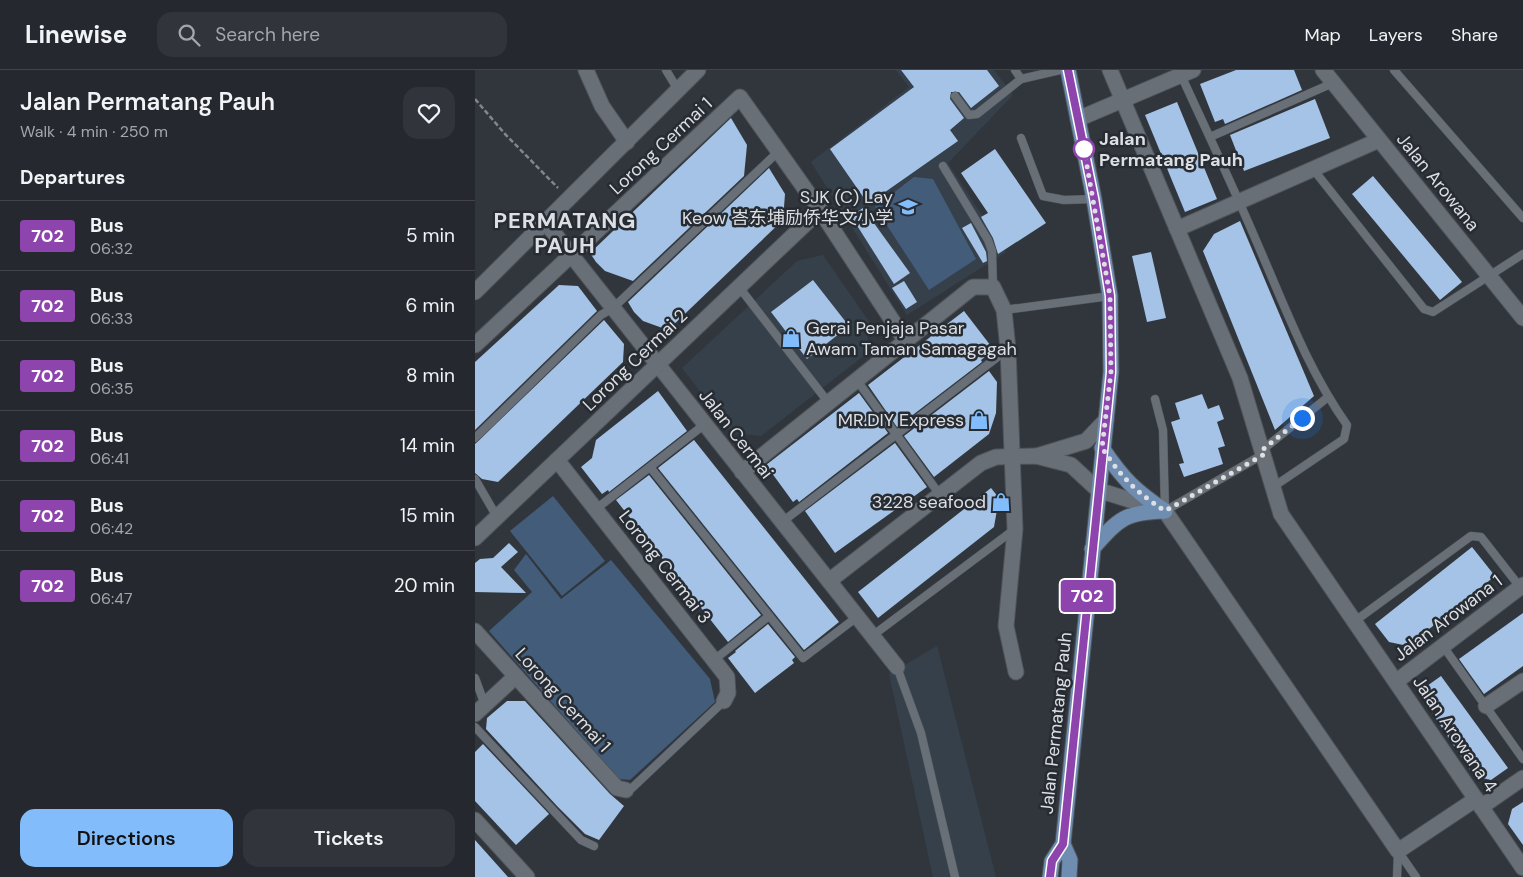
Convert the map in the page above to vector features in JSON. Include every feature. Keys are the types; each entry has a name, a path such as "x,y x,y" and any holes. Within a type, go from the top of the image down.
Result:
{"main road":[{"name":"Jalan Permatang Pauh","path":"1050,877 1052,861 1063,844 1111,372 1110,296 1094,198 1068,70"},
{"path":"1102,448 1124,479 1137,493 1165,511"},
{"path":"1092,549 1123,518 1139,512 1165,511"},
{"name":"Jalan Permatang Pauh","path":"1063,844 1070,860 1069,877"}],"street":[{"path":"586,70 602,106 627,142"},
{"path":"475,292 698,70"},
{"path":"1110,70 1240,378 1281,514 1355,620"},
{"name":"Jalan Arowana","path":"1323,70 1523,318"},
{"path":"1078,119 1187,73"},
{"name":"Lorong Cermai 1","path":"475,345 740,97 779,151"},
{"path":"1177,229 1379,140"},
{"path":"779,151 905,340"},
{"name":"Lorong Cermai 2","path":"475,538 820,210"},
{"name":"Jalan Cermai","path":"546,223 897,667"},
{"path":"742,472 973,287 993,287 1004,310 1008,349 1014,456 1015,529 1006,626 1016,672"},
{"path":"1036,456 1086,441 1106,420"},
{"path":"829,582 981,463 996,457 1036,456 1071,465 1098,490 1165,511 1398,851 1523,778"},
{"name":"Lorong Cermai 3","path":"557,460 727,677 728,693 724,702"},
{"name":"Jalan Arowana 1","path":"1397,682 1521,586"},
{"name":"Jalan Arowana 4","path":"1355,620 1523,868"},
{"name":"Lorong Cermai 1","path":"475,631 617,788 626,790"},
{"path":"480,710 516,676"},
{"path":"1486,706 1523,681"},
{"path":"475,820 527,877"}],"lane":[{"path":"666,70 678,90"},
{"path":"1015,70 1021,79"},
{"path":"955,96 969,115 977,114 1021,79 1060,70"},
{"path":"1394,70 1523,218"},
{"path":"1187,73 1210,137 1301,344 1327,397 1347,425 1344,439 1272,487"},
{"path":"1210,137 1333,83"},
{"path":"1021,138 1043,196 1064,200 1094,198"},
{"path":"475,438 601,315 613,308 779,151"},
{"path":"943,166 988,240 992,251 993,287"},
{"path":"1313,169 1424,309 1433,312 1523,254"},
{"path":"739,287 828,402"},
{"path":"1004,310 1110,296"},
{"path":"782,522 1008,349"},
{"path":"856,380 940,495"},
{"path":"1155,399 1163,430 1165,511 1262,453 1327,397"},
{"path":"596,510 705,424"},
{"path":"651,466 803,658 857,617"},
{"path":"475,479 497,517"},
{"path":"872,636 1015,529"},
{"path":"1355,620 1471,536 1481,537 1521,586"},
{"path":"714,660 769,616"},
{"path":"1443,646 1523,759"},
{"path":"897,667 921,733 955,877"},
{"path":"475,678 480,710"},
{"path":"626,790 632,788 724,702"},
{"path":"475,726 581,840 594,846"},
{"path":"1397,877 1398,851"},
{"path":"1398,851 1416,877"}],"path":[{"path":"475,98 505,134 569,200"}],"shaded area":[{"name":"SJK (C) Lay Keow 峇东埔励侨华文小学","path":"896,70 994,70 1013,95 948,163 1006,252 907,315 811,162 909,87"},
{"path":"914,177 933,179 976,259 929,290 875,207"},
{"name":"Gerai Penjaja Pasar Awam Taman Samagagah","path":"823,255 870,323 866,354 761,436 732,433 682,368 797,261"},
{"path":"553,496 605,561 562,596 510,531"},
{"path":"526,554 561,599 611,560 710,679 715,702 630,780 619,779 489,631 532,592 514,570"},
{"path":"937,646 996,877 933,877 889,674"}],"building":[{"path":"901,70 987,70 999,86 971,108 959,92 951,92 950,99 964,118 950,130 958,141 868,204 830,149 914,87"},
{"path":"1236,70 1294,70 1302,90 1225,124 1223,119 1215,122 1200,84"},
{"path":"1315,99 1330,138 1244,171 1230,135"},
{"path":"1177,102 1217,199 1185,212 1145,115"},
{"path":"731,118 747,145 744,176 633,281 605,271 590,253"},
{"path":"995,149 1046,223 998,254 993,238 981,217 988,213 961,173"},
{"path":"769,168 785,194 783,220 668,330 643,321 628,302"},
{"path":"1373,176 1462,282 1440,300 1352,194"},
{"path":"863,208 910,273 894,284 851,216"},
{"path":"1240,221 1314,396 1275,430 1203,251 1214,234"},
{"path":"971,223 986,252 987,261 983,263 962,228"},
{"path":"1151,252 1166,318 1147,322 1132,256"},
{"path":"813,280 849,326 807,359 771,312"},
{"path":"904,281 917,302 906,309 892,288"},
{"path":"559,285 578,286 597,311 475,430 475,362"},
{"path":"964,311 994,350 981,360 982,362 897,427 868,385"},
{"path":"604,320 624,344 623,362 498,482 482,479 475,473 475,444"},
{"path":"989,371 997,382 996,413 989,434 934,477 904,436"},
{"path":"658,391 687,431 609,492 608,490 602,494 581,467 592,458 596,440"},
{"path":"859,393 888,433 799,502 797,499 793,502 766,465"},
{"path":"1202,394 1208,409 1219,405 1224,419 1217,422 1225,446 1218,448 1223,464 1184,477 1179,464 1184,463 1171,422 1180,419 1175,403"},
{"path":"694,440 839,622 804,650 658,468"},
{"path":"895,443 927,487 835,553 805,511"},
{"path":"649,475 761,615 728,642 616,500"},
{"path":"991,488 999,498 994,527 878,618 858,592"},
{"path":"509,543 518,552 501,567 526,593 475,592 475,563 480,559 493,558"},
{"path":"1472,547 1495,576 1408,646 1389,642 1375,624"},
{"path":"1523,613 1523,666 1484,694 1459,659"},
{"path":"768,624 795,657 792,660 794,663 755,693 728,658"},
{"path":"1441,676 1508,768 1491,780 1474,776 1425,702 1427,686"},
{"path":"507,701 525,701 610,794 624,806 599,840 585,834 486,729 487,718"},
{"path":"483,744 549,814 516,845 475,801 475,752"},
{"path":"1523,802 1523,845 1508,824 1512,809"},
{"path":"475,840 508,877 475,877"}],"bus line":[{"name":"702","path":"1050,877 1052,861 1063,844 1111,372 1110,296 1094,198 1068,70"}],"place":[{"name":"Jalan Permatang Pauh","path":"1084,149"},
{"name":"SJK (C) Lay Keow 峇东埔励侨华文小学","path":"908,207"},
{"name":"Gerai Penjaja Pasar Awam Taman Samagagah","path":"791,338"},
{"name":"MR.DIY Express","path":"979,420"},
{"name":"3228 seafood","path":"1001,502"}],"district":[{"name":"PERMATANG PAUH","path":"565,232"}],"route":[{"path":"1084,149 1110,296 1111,372 1102,448 1124,479 1137,493 1165,511 1263,455 1261,451 1302,418"}]}
